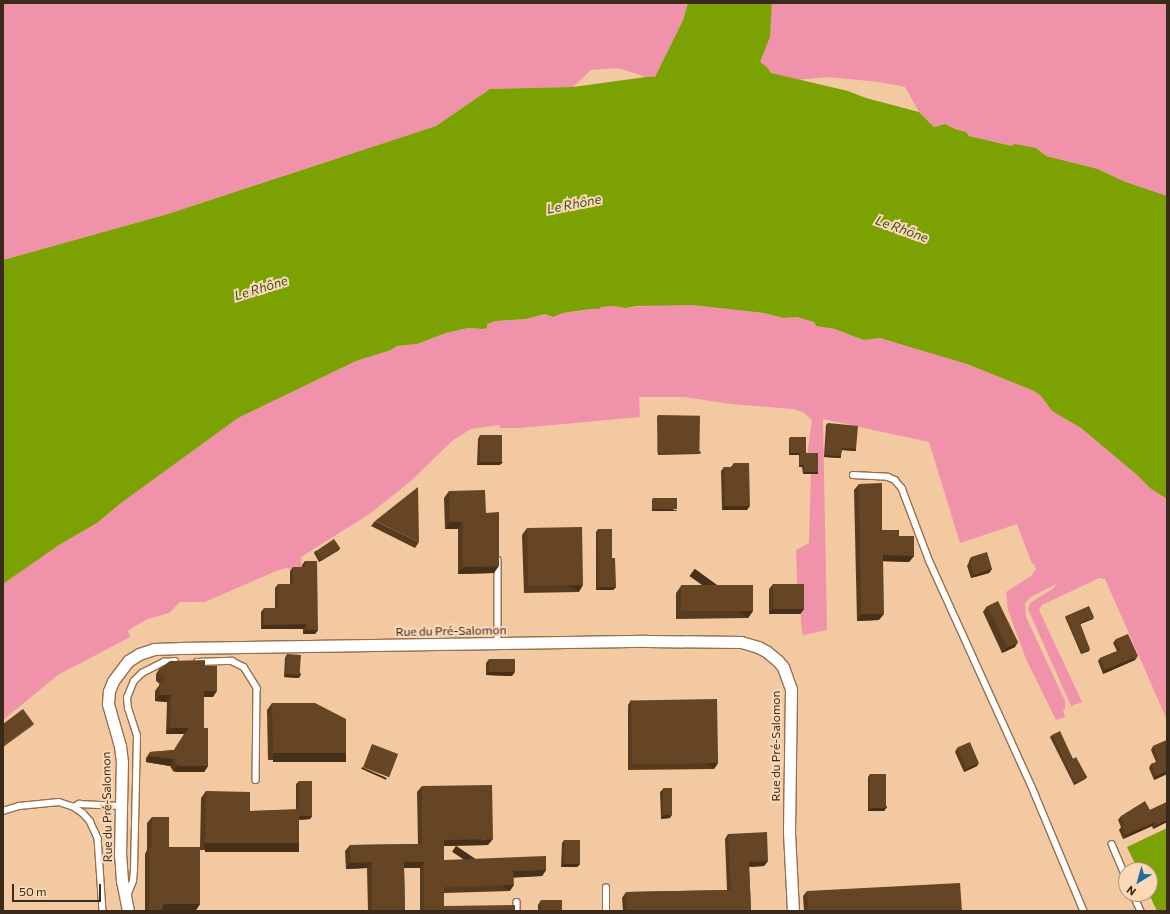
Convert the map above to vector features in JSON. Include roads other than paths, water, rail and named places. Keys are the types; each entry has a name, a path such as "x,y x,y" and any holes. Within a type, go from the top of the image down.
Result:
{"street":[{"name":"Rue du Pré-Salomon","path":"128,911 120,854 120,746 110,715 109,691 120,670 128,661 139,654 154,649 179,648 729,641 758,647 775,658 783,667 791,689 789,832 793,911"}],"lane":[{"path":"853,475 888,477 895,480 902,488 930,562 1035,794 1084,911"},
{"path":"498,550 498,643"},
{"path":"193,662 232,661 244,667 257,688 256,780"},
{"path":"126,898 133,881 134,868 137,736 128,709 127,698 134,681 142,673 164,662 178,662"},
{"path":"3,811 38,803 59,802 74,807 90,820 98,838 103,911"},
{"path":"74,807 79,804 120,806"},
{"path":"1112,844 1120,862"},
{"path":"606,888 606,911"},
{"path":"517,902 517,911"}],"water":[{"name":"Le Rhône","path":"688,3 772,3 770,37 760,62 767,67 771,73 848,91 866,98 919,112 934,127 945,124 966,132 969,136 1012,146 1014,144 1036,148 1046,156 1098,169 1123,181 1167,196 1167,499 1150,488 1137,475 1081,428 1052,411 1041,396 1034,391 967,364 880,338 863,340 835,329 816,326 814,322 797,317 783,318 764,313 692,305 638,306 625,308 614,306 563,313 553,317 545,314 526,319 496,321 487,324 487,328 468,328 446,333 417,344 397,346 391,350 356,361 238,418 121,503 97,523 59,545 3,584 3,260 168,214 436,126 490,89 573,87 655,77 683,20"},
{"path":"1167,828 1167,911 1157,911 1153,902 1158,902 1158,862 1134,862 1127,847"}]}
